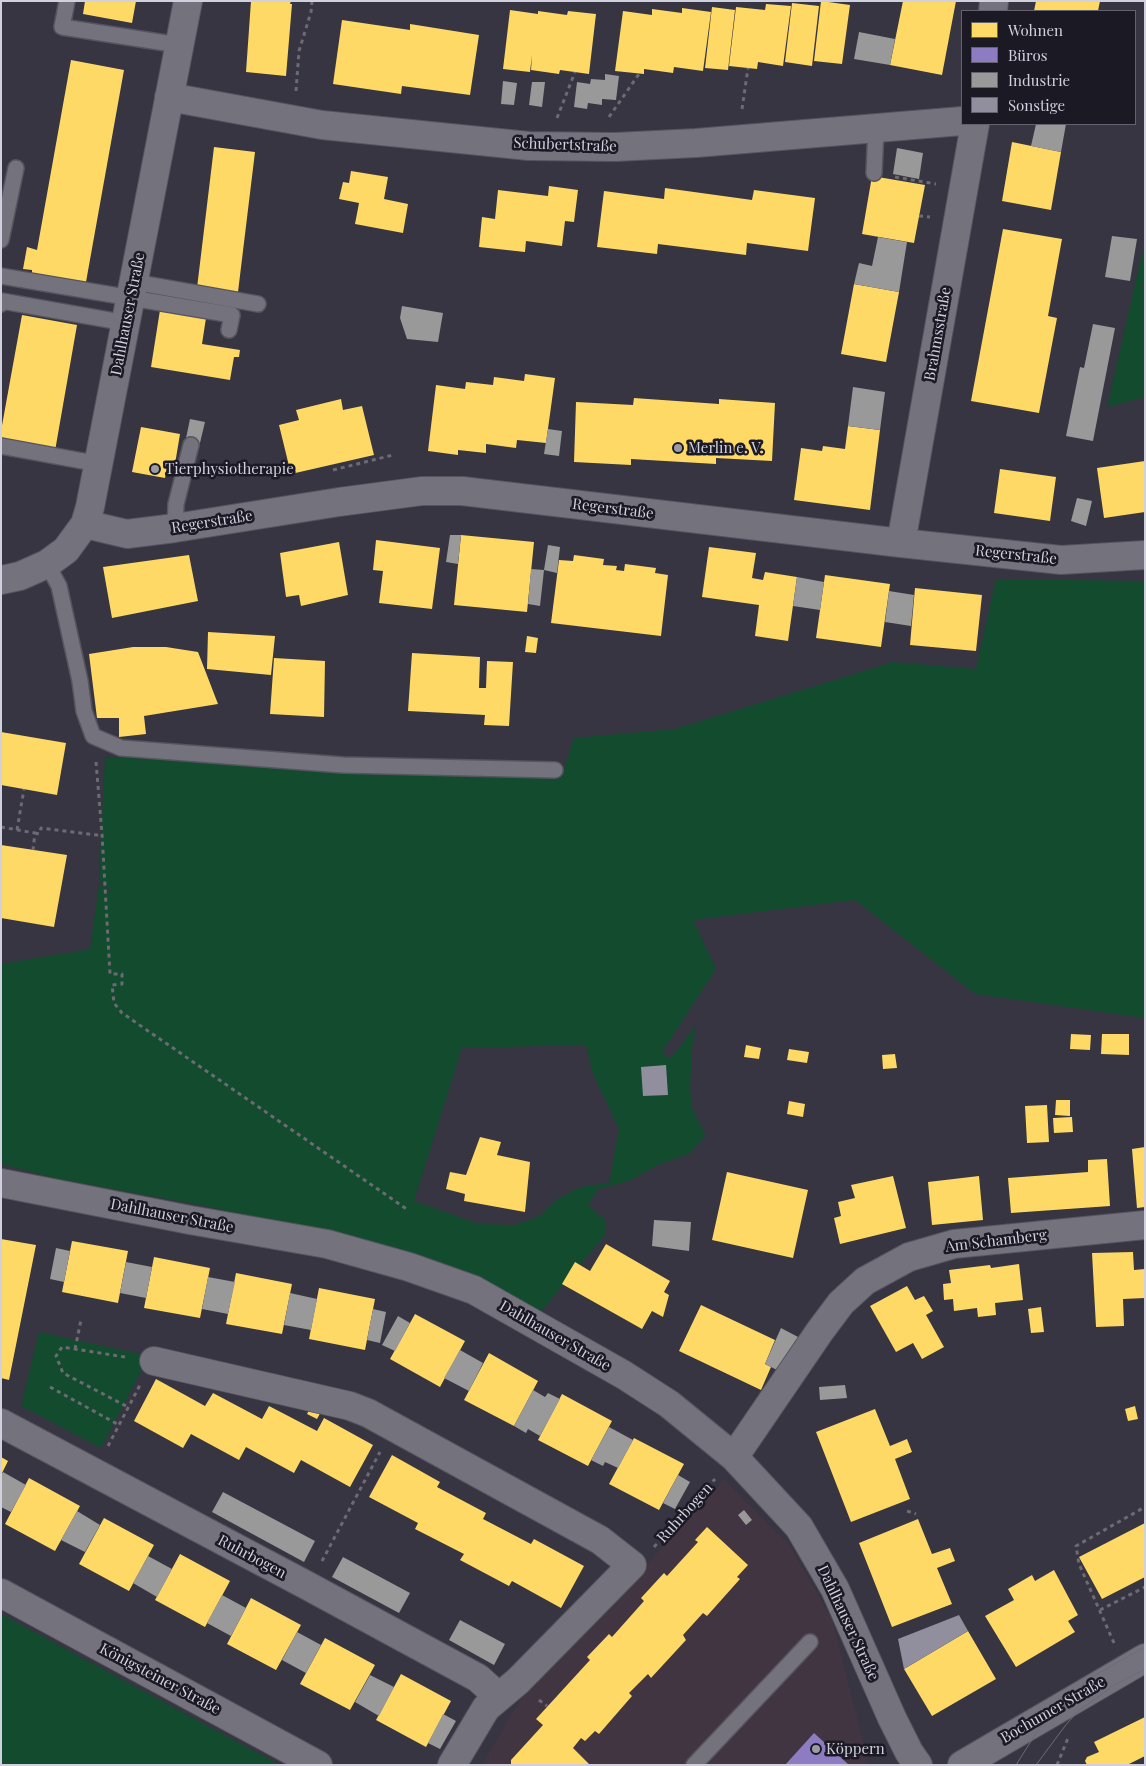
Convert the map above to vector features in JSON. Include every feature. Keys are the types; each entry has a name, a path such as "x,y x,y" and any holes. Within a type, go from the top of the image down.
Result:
{"street":[{"name":"Dahlhauser Straße","path":"1,580 20,576 47,564 66,550 84,524 90,507 188,1"},
{"name":"Schubertstraße","path":"169,97 322,125 529,146 615,147 708,142 961,121"},
{"name":"Brahmsstraße","path":"901,543 975,125"},
{"name":"Regerstraße","path":"84,524 127,534 422,491 462,491 1061,560 1145,555"},
{"name":"Dahlhauser Straße","path":"1,1182 190,1220 327,1244 409,1267 474,1290 624,1375 669,1404 734,1457 799,1527 835,1589 892,1718 909,1752 918,1765"},
{"name":"Am Schamberg","path":"734,1457 820,1331 841,1303 865,1281 910,1257 954,1244 1145,1225"},
{"path":"148,1370 350,1406 600,1540 632,1565 518,1681 486,1708 452,1765"},
{"name":"Ruhrbogen","path":"1,1423 478,1678 499,1697"},
{"name":"Königsteiner Straße","path":"1,1593 318,1765"},
{"name":"Bochumer Straße","path":"962,1765 1145,1658"}],"lane":[{"path":"67,1 62,27 179,45"},
{"path":"874,173 876,128"},
{"path":"1,240 16,168"},
{"path":"1,276 131,301 232,314 229,330"},
{"path":"1,304 2,301 131,301 258,304"},
{"path":"176,528 176,504 191,445"},
{"path":"1,446 99,464"},
{"path":"47,564 59,586 80,681 84,710 94,736 120,748 343,765 555,770"},
{"path":"694,1765 810,1642"}],"path":[{"path":"294,119 299,51 311,12 312,1"},
{"path":"744,96 748,68"},
{"path":"546,146 574,72"},
{"path":"609,117 640,74"},
{"path":"874,173 964,189"},
{"path":"333,470 393,455"},
{"path":"94,736 110,974 122,974 122,984 112,985 114,1003 122,1013 408,1210"},
{"path":"17,830 24,789"},
{"path":"1,827 39,834 40,828 102,834"},
{"path":"33,850 35,833"},
{"path":"75,1349 81,1320"},
{"path":"111,1440 148,1370 62,1347 56,1356 63,1372 128,1407"},
{"path":"50,1387 121,1423"},
{"name":"Ruhrbogen","path":"632,1565 655,1546 734,1457"},
{"path":"323,1560 377,1459"},
{"path":"1115,1644 1079,1564 1076,1546 1145,1507"},
{"path":"908,1511 916,1514"},
{"path":"1100,1610 1145,1587"}],"shaded area":[{"path":"724,1479 790,1546 832,1619 869,1765 482,1765 526,1690 649,1562"}],"green space":[{"path":"1145,240 1145,397 1107,407"},
{"path":"996,579 1145,581 1145,1018 975,994 855,900 693,920 716,969 662,1052 670,1059 696,1026 692,1048 690,1088 692,1108 706,1136 689,1154 660,1164 629,1181 598,1189 588,1205 606,1221 606,1234 534,1320 321,1230 54,1178 1,1164 1,964 90,949 99,884 114,893 99,880 105,757 561,777 574,738 675,729 893,662 976,669","holes":["586,1045 593,1074 619,1129 609,1183 581,1187 559,1198 538,1217 514,1225 479,1224 414,1201 462,1048"]},
{"path":"39,1332 149,1356 101,1448 21,1406"},
{"path":"1,1614 280,1765 1,1765"}],"building: Wohnen":[{"path":"85,1 136,1 132,23 83,14"},
{"path":"251,1 291,1 286,76 246,72"},
{"path":"821,1 850,5 842,64 814,61"},
{"path":"903,1 956,1 942,75 890,65"},
{"path":"1036,1 1100,1 1098,10 1034,10"},
{"path":"792,3 819,6 812,66 785,62"},
{"path":"766,4 791,6 783,66 758,62 757,69 729,66 736,7 765,10"},
{"path":"712,7 735,10 728,70 705,68"},
{"path":"682,8 711,12 703,71 674,67 673,73 644,69 644,74 615,71 623,11 652,15 652,9 682,13"},
{"path":"510,10 538,14 538,11 567,15 568,11 596,14 589,74 560,70 559,74 531,70 532,55 530,72 503,69"},
{"path":"342,20 410,30 410,24 479,35 470,95 402,86 401,94 333,84"},
{"path":"71,60 124,70 86,282 32,273 32,270 23,269 27,247 37,250"},
{"path":"1012,142 1061,152 1051,210 1002,201"},
{"path":"214,147 255,152 238,292 197,288"},
{"path":"351,171 388,177 384,199 408,204 403,233 355,224 359,203 339,199 343,182 349,183"},
{"path":"872,176 925,185 914,243 862,234"},
{"path":"549,186 578,190 574,222 565,221 562,246 526,241 525,252 479,247 482,217 495,219 498,190 548,196"},
{"path":"665,188 752,200 754,190 815,198 808,251 747,243 746,255 658,244 657,254 597,247 604,191 664,199"},
{"path":"1003,229 1062,239 1048,316 1057,318 1039,413 971,401"},
{"path":"854,284 899,292 886,362 841,354"},
{"path":"160,310 206,318 202,344 240,350 239,357 234,357 230,380 151,367"},
{"path":"22,315 77,325 55,451 1,442 1,431"},
{"path":"525,374 555,378 546,443 517,440 516,448 486,444 486,453 458,450 458,455 428,451 436,385 465,389 466,382 493,385 494,377 524,381"},
{"path":"634,398 719,404 719,399 775,403 772,461 716,458 716,464 631,459 631,465 574,462 576,402 633,405"},
{"path":"341,399 343,410 362,406 374,455 291,474 279,425 299,420 296,410"},
{"path":"848,426 880,430 870,510 794,500 801,448 822,451 823,446 845,449"},
{"path":"141,427 180,434 175,464 168,462 165,478 132,472"},
{"path":"1145,461 1145,512 1104,518 1097,468"},
{"path":"1000,469 1056,477 1050,521 994,513"},
{"path":"461,535 534,542 527,612 454,605"},
{"path":"376,540 440,548 432,609 379,603 383,571 373,570"},
{"path":"339,542 348,595 301,606 299,595 286,597 280,553"},
{"path":"709,547 756,553 752,578 763,580 765,572 797,577 788,641 755,636 759,605 702,597"},
{"path":"189,555 198,601 112,618 103,567"},
{"path":"574,555 604,559 603,565 617,566 616,570 624,571 625,564 656,568 655,573 668,575 661,636 551,623 559,560 573,561"},
{"path":"825,575 890,584 881,647 816,638"},
{"path":"915,588 982,595 976,651 910,645"},
{"path":"208,632 275,636 271,675 207,669"},
{"path":"527,636 538,638 536,653 525,652"},
{"path":"133,647 166,647 198,652 218,704 144,716 146,734 119,737 119,718 97,718 89,654"},
{"path":"412,653 480,657 479,688 486,688 487,661 513,662 509,726 484,725 485,715 408,711"},
{"path":"274,658 325,661 324,717 270,714"},
{"path":"1,732 66,743 57,795 1,785"},
{"path":"1,845 67,855 54,927 1,918"},
{"path":"1071,1034 1091,1035 1090,1050 1070,1049"},
{"path":"1102,1034 1129,1034 1129,1055 1101,1054"},
{"path":"746,1045 761,1048 759,1059 744,1057"},
{"path":"789,1049 809,1052 807,1063 787,1060"},
{"path":"895,1054 897,1068 883,1069 882,1055"},
{"path":"1056,1100 1070,1100 1070,1116 1055,1115"},
{"path":"789,1101 805,1104 803,1117 787,1114"},
{"path":"1047,1105 1049,1142 1027,1143 1025,1106"},
{"path":"1072,1117 1073,1132 1054,1133 1053,1118"},
{"path":"480,1137 501,1142 497,1155 530,1162 525,1212 464,1201 465,1194 446,1189 450,1172 466,1175"},
{"path":"1145,1147 1145,1207 1137,1208 1132,1149"},
{"path":"1107,1159 1110,1206 1011,1213 1008,1178 1088,1172 1088,1160"},
{"path":"727,1172 808,1190 793,1258 712,1240"},
{"path":"893,1176 906,1228 840,1244 834,1218 841,1216 838,1202 855,1198 851,1185"},
{"path":"979,1176 983,1220 932,1225 928,1182"},
{"path":"1,1239 36,1245 9,1380 1,1378"},
{"path":"72,1241 128,1251 118,1303 62,1292"},
{"path":"606,1244 670,1281 664,1292 669,1295 663,1317 652,1311 642,1329 562,1284 575,1262 590,1271"},
{"path":"1133,1252 1134,1270 1145,1269 1145,1298 1123,1299 1124,1326 1096,1327 1092,1253"},
{"path":"154,1257 210,1268 200,1318 144,1308"},
{"path":"1019,1264 1023,1300 995,1303 996,1315 978,1317 977,1308 954,1311 953,1299 944,1300 943,1284 951,1283 949,1270 990,1265 991,1268"},
{"path":"236,1273 292,1284 282,1334 226,1324"},
{"path":"907,1286 915,1300 924,1296 933,1311 926,1315 944,1347 922,1359 913,1343 896,1352 870,1306"},
{"path":"319,1288 375,1299 365,1350 309,1339"},
{"path":"701,1305 775,1340 765,1364 771,1367 761,1390 679,1351"},
{"path":"1041,1307 1044,1332 1031,1333 1028,1309"},
{"path":"415,1314 465,1341 440,1387 390,1359"},
{"path":"489,1353 538,1381 514,1426 464,1400"},
{"path":"156,1379 205,1406 213,1393 262,1419 269,1406 317,1431 324,1418 373,1445 350,1487 301,1460 294,1473 246,1447 239,1460 191,1434 183,1448 134,1421"},
{"path":"562,1394 612,1421 588,1466 538,1440"},
{"path":"313,1403 323,1408 317,1419 307,1414"},
{"path":"1135,1406 1138,1419 1128,1421 1125,1409"},
{"path":"875,1409 890,1446 907,1439 912,1452 895,1459 910,1499 851,1522 816,1432"},
{"path":"634,1438 684,1464 659,1510 609,1484"},
{"path":"392,1455 440,1482 437,1487 486,1513 483,1519 531,1544 534,1539 584,1566 561,1608 512,1581 509,1586 460,1560 464,1554 415,1529 418,1523 369,1497"},
{"path":"1,1457 8,1461 1,1475"},
{"path":"29,1478 80,1506 55,1551 5,1524"},
{"path":"104,1518 154,1545 129,1591 79,1564"},
{"path":"918,1519 932,1554 950,1548 955,1561 937,1568 952,1604 892,1627 859,1543"},
{"path":"1145,1523 1145,1577 1102,1599 1079,1557"},
{"path":"707,1527 748,1565 737,1577 740,1579 707,1616 703,1613 683,1635 686,1640 651,1678 648,1674 629,1693 632,1696 599,1734 595,1731 585,1741 581,1738 573,1748 590,1765 511,1765 511,1760 543,1725 536,1719 590,1660 587,1657 609,1634 612,1637 644,1601 641,1598 664,1573 667,1576 698,1542 695,1540"},
{"path":"180,1554 230,1581 205,1627 155,1600"},
{"path":"1054,1570 1078,1615 1068,1621 1075,1632 1016,1667 985,1616 1014,1600 1008,1589 1032,1575 1035,1581"},
{"path":"251,1598 301,1625 276,1670 227,1644"},
{"path":"968,1631 996,1679 932,1716 904,1669"},
{"path":"325,1638 375,1665 350,1710 300,1684"},
{"path":"401,1674 451,1701 426,1747 376,1720"},
{"path":"1145,1717 1145,1756 1127,1765 1087,1765 1085,1761 1087,1757 1099,1752 1094,1742"}],"building: Büros":[{"name":"Köppern","path":"814,1733 849,1765 785,1765"}],"building: Industrie":[{"path":"859,32 895,39 890,65 854,59"},
{"path":"605,74 619,76 616,100 602,99 602,105 588,103 587,109 574,107 577,82 590,84 591,79 605,80"},
{"path":"503,81 517,83 514,105 501,104"},
{"path":"532,82 545,82 542,107 529,105"},
{"path":"1036,125 1066,125 1061,152 1031,146"},
{"path":"897,148 923,153 919,179 893,174"},
{"path":"1112,236 1137,239 1130,281 1105,277"},
{"path":"878,237 907,242 899,292 854,284 859,263 872,266"},
{"path":"402,306 443,313 438,342 407,339 400,318"},
{"path":"1093,324 1115,328 1093,441 1066,436 1080,367 1084,368"},
{"path":"853,387 885,392 880,430 848,426"},
{"path":"190,419 205,422 199,447 185,443"},
{"path":"548,429 562,431 559,456 544,454"},
{"path":"1077,498 1092,501 1086,526 1071,521"},
{"path":"450,535 461,535 458,564 446,562"},
{"path":"548,545 560,547 557,573 544,570"},
{"path":"531,569 544,570 540,606 528,604"},
{"path":"797,577 824,582 820,610 793,606"},
{"path":"889,591 914,595 911,626 885,622"},
{"path":"654,1220 691,1222 689,1251 652,1246"},
{"path":"56,1248 70,1251 64,1282 50,1279"},
{"path":"126,1262 152,1267 146,1298 120,1293"},
{"path":"208,1277 235,1282 228,1314 202,1309"},
{"path":"290,1293 317,1299 311,1330 284,1325"},
{"path":"373,1309 386,1312 380,1343 367,1340"},
{"path":"398,1316 410,1323 395,1351 382,1345"},
{"path":"781,1328 800,1338 779,1371 765,1364"},
{"path":"460,1350 483,1363 469,1391 444,1378"},
{"path":"845,1385 847,1398 820,1400 819,1387"},
{"path":"533,1390 545,1397 548,1393 560,1399 540,1436 528,1429 526,1433 514,1426"},
{"path":"609,1427 633,1440 618,1468 605,1462 603,1466 591,1460"},
{"path":"3,1472 26,1485 11,1512 1,1507 1,1475"},
{"path":"678,1475 690,1482 675,1509 663,1503"},
{"path":"223,1492 315,1541 304,1562 212,1512"},
{"path":"744,1510 752,1520 746,1525 738,1515"},
{"path":"77,1511 100,1525 85,1552 61,1540"},
{"path":"148,1556 172,1569 157,1597 133,1583"},
{"path":"343,1557 410,1593 399,1613 332,1577"},
{"path":"222,1595 246,1608 231,1636 207,1623"},
{"path":"460,1620 505,1644 494,1665 449,1640"},
{"path":"297,1632 321,1645 306,1673 282,1660"},
{"path":"370,1675 394,1687 379,1716 355,1702"},
{"path":"443,1714 456,1721 440,1749 428,1743"}],"building: Sonstige":[{"path":"666,1065 668,1095 643,1096 641,1067"},
{"path":"959,1615 968,1631 904,1669 898,1639"}],"tram line":[{"path":"1016,1765 1040,1727 1063,1701 1097,1674 1145,1647"},
{"path":"1036,1765 1077,1712 1116,1684 1145,1669"}],"place":[{"name":"Merlin e. V.","path":"678,448"},
{"name":"Tierphysiotherapie","path":"155,469"},
{"name":"Köppern","path":"816,1749"}]}
